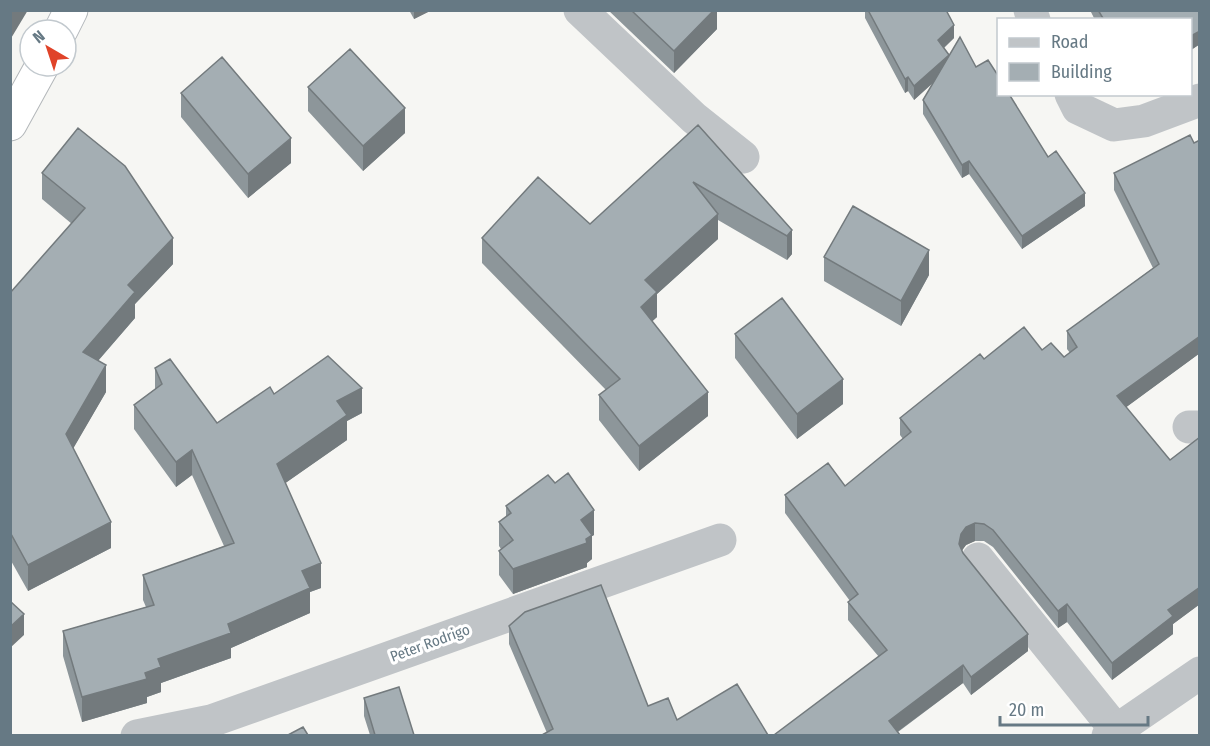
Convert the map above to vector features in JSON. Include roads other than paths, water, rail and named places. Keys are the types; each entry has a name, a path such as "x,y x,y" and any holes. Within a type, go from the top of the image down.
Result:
{"highway":[{"path":"10,124 35,78"}],"street":[{"path":"580,10 694,118 743,157"},
{"path":"1072,96 1078,108 1114,125 1144,121 1200,100"},
{"name":"Peter Rodrigo","path":"137,735 211,721 720,540"},
{"path":"978,559 1112,733 1200,673"}]}
